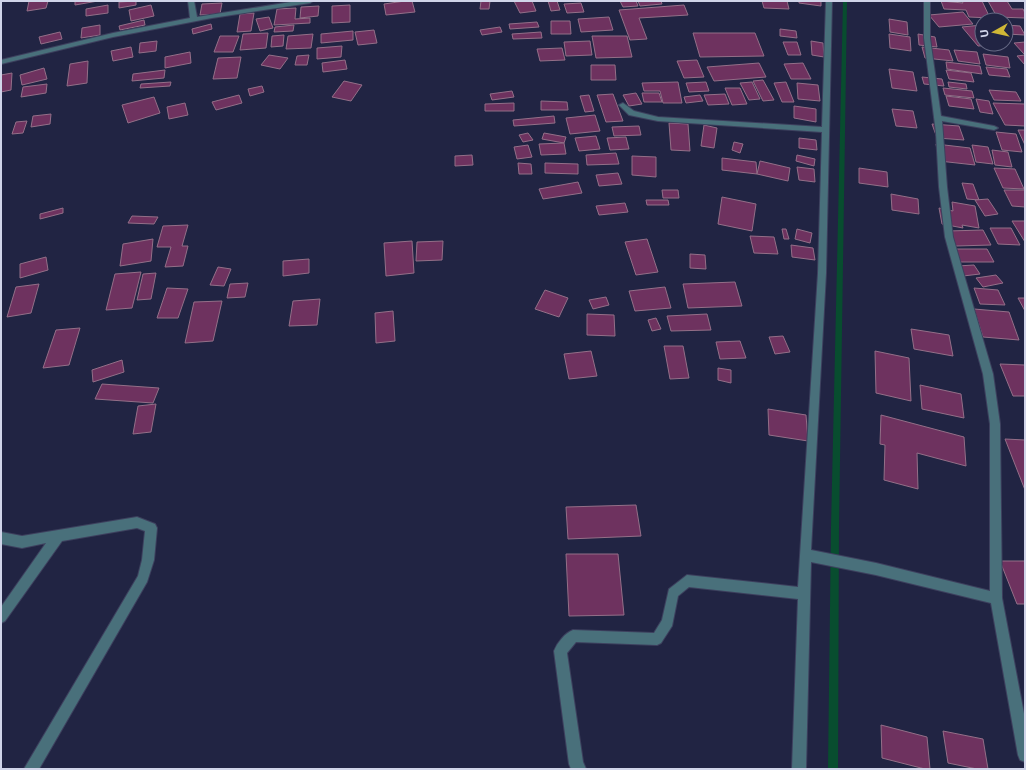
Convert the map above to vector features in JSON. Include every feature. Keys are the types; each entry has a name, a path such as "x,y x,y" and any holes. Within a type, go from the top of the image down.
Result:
{"street":[{"path":"191,1 194,20"},
{"path":"1,62 113,35 310,1"},
{"path":"799,769 805,555 822,274 829,1"},
{"path":"927,1 927,38 938,118 949,237 988,374 995,424 996,598 1025,755"},
{"path":"623,105 632,113 658,119 826,130"},
{"path":"938,118 994,128"},
{"path":"1,538 22,542 137,522 151,528 148,560 143,578 31,769"},
{"path":"1,616 58,536"},
{"path":"805,555 876,569 996,598"},
{"path":"579,769 576,764 560,651 573,636 657,639 668,622 673,593 687,581 804,594"}],"building":[{"path":"29,1 48,1 46,8 27,11"},
{"path":"75,1 98,1 75,5"},
{"path":"136,1 136,5 119,8 119,2"},
{"path":"412,1 415,12 386,15 384,4"},
{"path":"481,1 490,1 489,9 480,9"},
{"path":"514,1 532,1 536,11 520,13"},
{"path":"548,1 557,1 560,10 551,11"},
{"path":"620,1 636,1 638,6 623,7"},
{"path":"638,1 661,1 662,4 640,6"},
{"path":"762,1 787,1 789,9 764,8"},
{"path":"799,1 821,1 821,6 799,3"},
{"path":"941,1 963,3 962,1 982,1 987,12 974,12 974,17 969,17 966,10 944,9"},
{"path":"988,1 1007,1 1012,9 1023,9 1025,18 1014,18 1014,12 994,12"},
{"path":"222,3 220,14 200,15 202,4"},
{"path":"581,3 584,12 567,13 564,4"},
{"path":"108,5 108,13 86,16 86,9"},
{"path":"151,5 154,16 131,21 129,10"},
{"path":"350,5 350,22 332,23 332,6"},
{"path":"684,5 688,15 639,18 647,39 630,40 619,10"},
{"path":"319,6 318,16 300,18 301,7"},
{"path":"296,8 295,19 310,18 310,23 274,25 277,9"},
{"path":"963,12 973,24 939,27 929,15"},
{"path":"254,13 251,31 237,32 240,14"},
{"path":"269,17 273,28 260,31 256,19"},
{"path":"609,17 613,30 581,32 578,19"},
{"path":"889,19 907,22 908,35 890,32"},
{"path":"144,20 145,25 120,30 119,26"},
{"path":"551,21 570,21 571,34 551,34"},
{"path":"537,22 539,27 510,29 509,24"},
{"path":"211,24 212,29 193,34 192,29"},
{"path":"100,25 100,35 81,38 82,28"},
{"path":"294,25 293,31 274,32 275,27"},
{"path":"974,26 974,41 962,27"},
{"path":"1014,26 1020,26 1025,35 1014,34"},
{"path":"500,27 502,32 482,35 480,30"},
{"path":"780,29 796,31 797,38 780,36"},
{"path":"374,30 377,43 358,45 355,32"},
{"path":"353,31 353,40 321,43 321,34"},
{"path":"60,32 62,39 41,44 39,37"},
{"path":"541,32 542,38 513,39 512,34"},
{"path":"268,33 266,48 240,50 243,34"},
{"path":"693,33 755,33 764,56 700,57"},
{"path":"313,34 311,48 286,49 288,36"},
{"path":"889,34 910,37 911,51 890,48"},
{"path":"918,34 935,37 937,47 919,45"},
{"path":"284,35 283,46 271,47 272,36"},
{"path":"220,36 239,36 233,52 214,52"},
{"path":"592,36 627,36 632,57 596,58"},
{"path":"157,41 156,51 139,53 140,43"},
{"path":"590,41 592,55 566,56 564,42"},
{"path":"811,41 823,43 824,57 812,55"},
{"path":"783,42 797,42 801,55 788,55"},
{"path":"1025,42 1025,54 1024,54 1014,43"},
{"path":"342,46 341,57 317,59 317,48"},
{"path":"131,47 133,57 113,61 111,51"},
{"path":"922,47 949,50 953,61 925,58"},
{"path":"562,48 565,60 540,61 537,49"},
{"path":"954,50 977,52 980,64 958,61"},
{"path":"190,52 191,63 165,68 165,57"},
{"path":"983,54 1008,57 1010,68 986,65"},
{"path":"269,55 288,58 280,69 261,65"},
{"path":"309,55 307,65 295,65 297,56"},
{"path":"1025,55 1025,65 1017,56"},
{"path":"241,57 237,78 213,79 218,58"},
{"path":"345,60 347,69 323,72 322,63"},
{"path":"697,60 704,77 684,78 677,61"},
{"path":"88,61 87,83 67,86 70,64"},
{"path":"946,62 980,66 982,74 947,69"},
{"path":"759,63 766,77 714,81 707,67"},
{"path":"803,63 811,79 791,79 784,64"},
{"path":"591,65 615,65 616,80 591,80"},
{"path":"986,67 1007,69 1010,77 989,75"},
{"path":"44,68 47,79 22,85 20,75"},
{"path":"889,69 913,72 917,91 892,88"},
{"path":"165,70 164,78 132,81 133,74"},
{"path":"946,70 971,73 974,82 949,79"},
{"path":"12,73 11,90 1,92 1,75"},
{"path":"922,77 942,79 944,86 924,84"},
{"path":"763,80 774,100 763,101 753,81"},
{"path":"344,81 362,85 351,101 332,97"},
{"path":"171,82 170,86 140,88 141,84"},
{"path":"678,82 682,103 663,103 660,91 644,91 642,83"},
{"path":"706,82 709,91 689,92 686,83"},
{"path":"752,82 760,99 749,100 740,83"},
{"path":"786,82 794,102 782,102 774,83"},
{"path":"948,82 966,84 967,89 949,87"},
{"path":"797,83 818,85 820,101 798,99"},
{"path":"47,84 46,93 21,97 23,87"},
{"path":"262,86 264,92 250,96 248,89"},
{"path":"725,88 740,88 747,104 732,105"},
{"path":"943,88 972,91 974,98 945,95"},
{"path":"989,90 1016,92 1021,101 994,100"},
{"path":"512,91 514,97 492,100 490,94"},
{"path":"636,93 642,104 629,106 623,95"},
{"path":"642,93 659,93 662,102 644,102"},
{"path":"613,94 623,121 606,122 597,95"},
{"path":"725,94 729,104 708,105 704,95"},
{"path":"239,95 242,103 216,110 212,102"},
{"path":"589,95 594,111 585,112 580,96"},
{"path":"700,95 703,101 686,103 684,97"},
{"path":"946,96 971,99 974,109 949,106"},
{"path":"154,97 160,113 128,123 122,105"},
{"path":"976,99 989,101 993,114 980,112"},
{"path":"541,101 567,102 568,110 541,110"},
{"path":"185,103 188,115 169,119 167,107"},
{"path":"514,103 514,111 485,111 485,104"},
{"path":"993,103 1025,104 1025,126 1005,125"},
{"path":"794,106 816,109 816,122 794,118"},
{"path":"892,109 913,111 917,128 896,126"},
{"path":"51,114 50,124 31,127 33,116"},
{"path":"595,115 600,131 570,134 566,118"},
{"path":"554,116 555,123 514,126 513,120"},
{"path":"27,121 23,133 12,134 16,122"},
{"path":"669,123 688,124 690,151 671,150"},
{"path":"932,124 959,126 964,140 937,138"},
{"path":"704,125 717,128 714,148 701,146"},
{"path":"639,126 641,135 614,136 612,127"},
{"path":"1018,130 1025,130 1025,145"},
{"path":"996,132 1016,134 1022,152 1002,150"},
{"path":"528,133 533,140 523,142 519,135"},
{"path":"544,133 566,137 564,143 542,139"},
{"path":"596,136 600,149 579,151 575,138"},
{"path":"626,137 629,149 610,150 607,138"},
{"path":"799,138 816,140 817,150 799,148"},
{"path":"734,142 743,144 740,153 732,150"},
{"path":"564,143 566,154 541,155 539,144"},
{"path":"936,144 970,148 975,165 939,161"},
{"path":"528,145 532,157 517,159 514,147"},
{"path":"972,145 988,147 993,164 976,162"},
{"path":"992,150 1008,152 1012,167 995,165"},
{"path":"616,153 619,164 587,165 586,155"},
{"path":"472,155 473,165 455,166 455,156"},
{"path":"797,155 815,159 814,166 796,161"},
{"path":"632,156 656,157 656,177 632,175"},
{"path":"722,158 756,162 757,174 722,170"},
{"path":"760,161 790,168 788,181 757,174"},
{"path":"518,163 531,164 532,174 519,174"},
{"path":"545,163 578,164 578,174 545,173"},
{"path":"797,167 814,169 815,182 799,180"},
{"path":"859,168 887,172 888,187 859,183"},
{"path":"994,168 1015,169 1024,189 1003,188"},
{"path":"618,173 622,184 599,186 596,175"},
{"path":"578,182 582,193 543,199 539,189"},
{"path":"962,183 973,184 979,200 967,199"},
{"path":"662,190 678,190 679,198 663,198"},
{"path":"1004,190 1025,190 1025,207 1012,206"},
{"path":"891,194 918,199 919,214 892,210"},
{"path":"722,197 756,204 752,231 718,224"},
{"path":"988,199 998,214 985,216 975,200"},
{"path":"646,200 668,200 669,205 647,205"},
{"path":"952,202 975,206 979,228 962,225 963,228 942,224 939,208 953,211"},
{"path":"625,203 628,212 599,215 596,206"},
{"path":"63,208 63,213 40,219 40,214"},
{"path":"132,216 158,217 154,224 128,223"},
{"path":"1012,221 1025,221 1025,242"},
{"path":"188,225 182,246 188,246 183,266 165,267 171,247 157,247 163,226"},
{"path":"990,228 1011,228 1020,245 998,244"},
{"path":"782,229 786,229 789,239 784,239"},
{"path":"797,229 812,233 810,243 795,239"},
{"path":"983,230 991,245 956,246 948,231"},
{"path":"750,236 774,237 778,254 754,253"},
{"path":"153,239 151,261 120,266 123,244"},
{"path":"647,239 658,272 636,275 625,242"},
{"path":"412,241 414,273 386,276 384,243"},
{"path":"443,241 442,260 416,261 417,242"},
{"path":"791,245 813,248 815,260 792,257"},
{"path":"949,249 987,249 994,262 956,262"},
{"path":"690,254 705,255 706,269 690,268"},
{"path":"46,257 48,270 20,278 20,264"},
{"path":"309,259 309,273 283,276 283,261"},
{"path":"974,265 980,274 963,276 957,266"},
{"path":"218,267 231,269 224,286 210,285"},
{"path":"141,272 132,308 106,310 115,274"},
{"path":"156,273 151,299 137,300 143,274"},
{"path":"996,275 1003,283 983,287 976,278"},
{"path":"735,282 742,306 688,308 683,284"},
{"path":"248,283 245,297 227,298 230,284"},
{"path":"39,284 31,313 7,317 16,287"},
{"path":"665,287 671,308 635,311 629,291"},
{"path":"167,288 188,289 178,318 157,318"},
{"path":"974,288 998,290 1005,305 980,304"},
{"path":"545,290 568,298 559,317 535,309"},
{"path":"606,297 609,305 593,309 589,300"},
{"path":"1018,298 1025,298 1025,311"},
{"path":"320,299 317,325 289,326 293,301"},
{"path":"222,301 213,341 185,343 194,302"},
{"path":"974,309 1009,312 1019,340 983,337"},
{"path":"393,311 395,341 376,343 375,313"},
{"path":"587,314 614,315 615,336 587,335"},
{"path":"707,314 711,330 671,331 667,316"},
{"path":"656,318 661,329 652,331 648,320"},
{"path":"80,328 69,365 43,368 56,330"},
{"path":"911,329 949,335 953,356 914,349"},
{"path":"783,336 790,352 775,354 769,337"},
{"path":"740,341 746,358 720,359 716,342"},
{"path":"664,346 683,346 689,378 670,379"},
{"path":"591,351 597,376 569,379 564,354"},
{"path":"875,351 909,358 911,401 876,393"},
{"path":"122,360 124,372 93,382 92,370"},
{"path":"1000,364 1025,365 1025,396 1013,396"},
{"path":"718,368 731,370 731,383 718,380"},
{"path":"102,384 159,388 153,403 95,399"},
{"path":"920,385 961,394 964,418 922,409"},
{"path":"156,404 151,432 133,434 138,406"},
{"path":"768,409 806,415 808,441 769,435"},
{"path":"881,415 964,437 966,466 917,453 918,489 884,480 885,445 880,444"},
{"path":"1005,439 1025,440 1025,490"},
{"path":"636,505 641,536 568,539 566,507"},
{"path":"566,554 618,554 624,615 569,616"},
{"path":"1000,561 1025,561 1025,604 1017,604"},
{"path":"881,725 927,737 930,769 882,758"},
{"path":"943,731 983,739 988,769 977,769 948,763"}],"waterway":[{"path":"833,769 835,527 845,1"}]}
